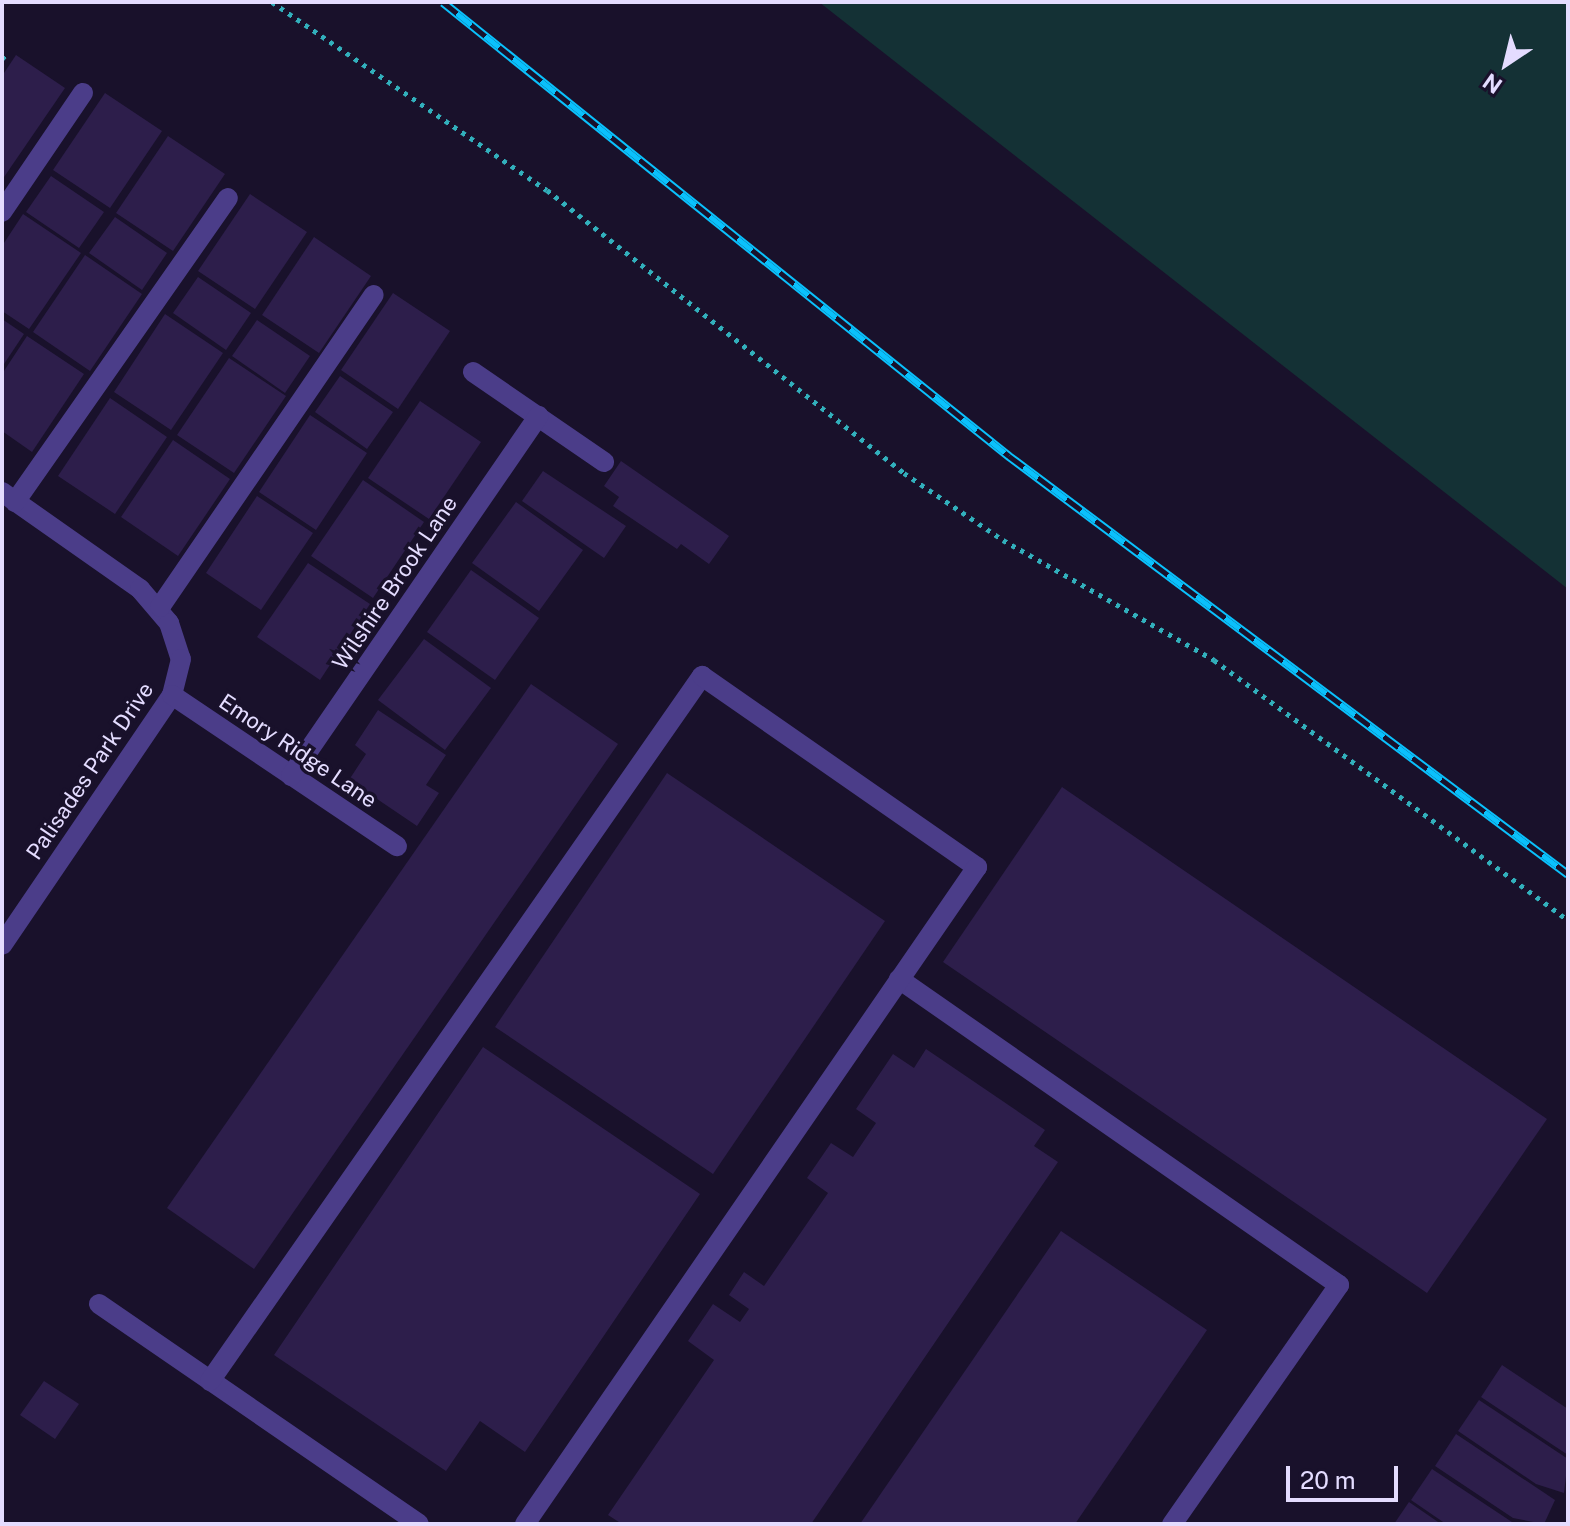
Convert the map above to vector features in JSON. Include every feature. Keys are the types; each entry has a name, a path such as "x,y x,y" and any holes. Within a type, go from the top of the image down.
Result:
{"street":[{"path":"2,212 83,93"},
{"path":"228,198 9,497 160,607 374,295"},
{"path":"473,372 604,462"},
{"name":"Wilshire Brook Lane","path":"291,776 538,416"},
{"name":"Palisades Park Drive","path":"2,945 172,695 181,659 178,640 160,607"},
{"path":"210,1381 702,676 977,867 525,1524"},
{"name":"Emory Ridge Lane","path":"172,695 397,846"},
{"path":"899,979 1339,1285 1172,1524"},
{"path":"99,1304 419,1524"}],"path":[{"path":"272,2 547,190 904,473 1015,548 1214,660 1568,920"},
{"path":"2,59 7,53"}],"green space":[{"path":"819,2 1568,2 1568,589"}],"building":[{"path":"16,55 65,88 2,180 2,76"},
{"path":"105,93 162,131 110,208 53,170"},
{"path":"168,136 225,174 173,251 116,213"},
{"path":"51,176 104,212 79,248 26,212"},
{"path":"250,194 307,232 255,309 198,271"},
{"path":"23,214 81,253 29,329 2,311 2,246"},
{"path":"115,217 167,253 142,290 89,253"},
{"path":"314,237 371,276 319,353 262,315"},
{"path":"85,255 142,294 90,371 33,332"},
{"path":"198,277 251,313 226,350 173,313"},
{"path":"393,293 450,331 398,409 341,370"},
{"path":"165,314 223,353 171,430 114,392"},
{"path":"2,319 24,334 2,367"},
{"path":"257,320 310,356 285,393 232,356"},
{"path":"27,336 84,374 32,452 2,431 2,374"},
{"path":"229,358 286,396 234,473 177,435"},
{"path":"340,376 393,412 367,449 315,412"},
{"path":"110,398 167,437 115,514 58,476"},
{"path":"420,401 481,442 429,519 368,478"},
{"path":"310,415 367,453 316,530 259,492"},
{"path":"173,440 230,479 178,556 121,517"},
{"path":"621,461 729,536 709,564 681,544 677,549 613,506 619,497 604,486"},
{"path":"543,471 626,526 604,558 522,501"},
{"path":"363,480 424,522 373,598 311,556"},
{"path":"257,496 313,533 261,610 206,573"},
{"path":"516,502 583,550 539,611 472,563"},
{"path":"308,563 370,604 320,680 257,637"},
{"path":"471,570 539,618 495,680 427,632"},
{"path":"424,639 491,688 445,750 378,700"},
{"path":"531,684 618,744 254,1269 167,1208"},
{"path":"378,710 446,755 426,785 439,793 417,826 349,780 366,754 355,745"},
{"path":"667,773 885,921 713,1174 495,1027"},
{"path":"1062,787 1547,1119 1427,1293 943,962"},
{"path":"483,1047 700,1194 525,1452 480,1421 446,1471 274,1355"},
{"path":"926,1049 1045,1130 1034,1146 1058,1162 811,1524 622,1524 608,1515 714,1360 688,1341 713,1304 740,1322 749,1309 729,1295 744,1272 764,1286 828,1193 807,1178 831,1143 853,1157 876,1123 856,1109 893,1054 914,1068"},
{"path":"1061,1231 1207,1330 1075,1524 860,1524"},
{"path":"1502,1365 1568,1409 1568,1455 1481,1397"},
{"path":"44,1381 79,1404 55,1439 20,1415"},
{"path":"1479,1400 1568,1459 1564,1493 1536,1484 1458,1431"},
{"path":"1456,1434 1555,1500 1544,1524 1513,1518 1435,1466"},
{"path":"1432,1469 1515,1524 1446,1524 1411,1500"},
{"path":"1409,1502 1441,1524 1394,1524"}],"railway":[{"path":"443,2 1009,456 1568,874"}]}
